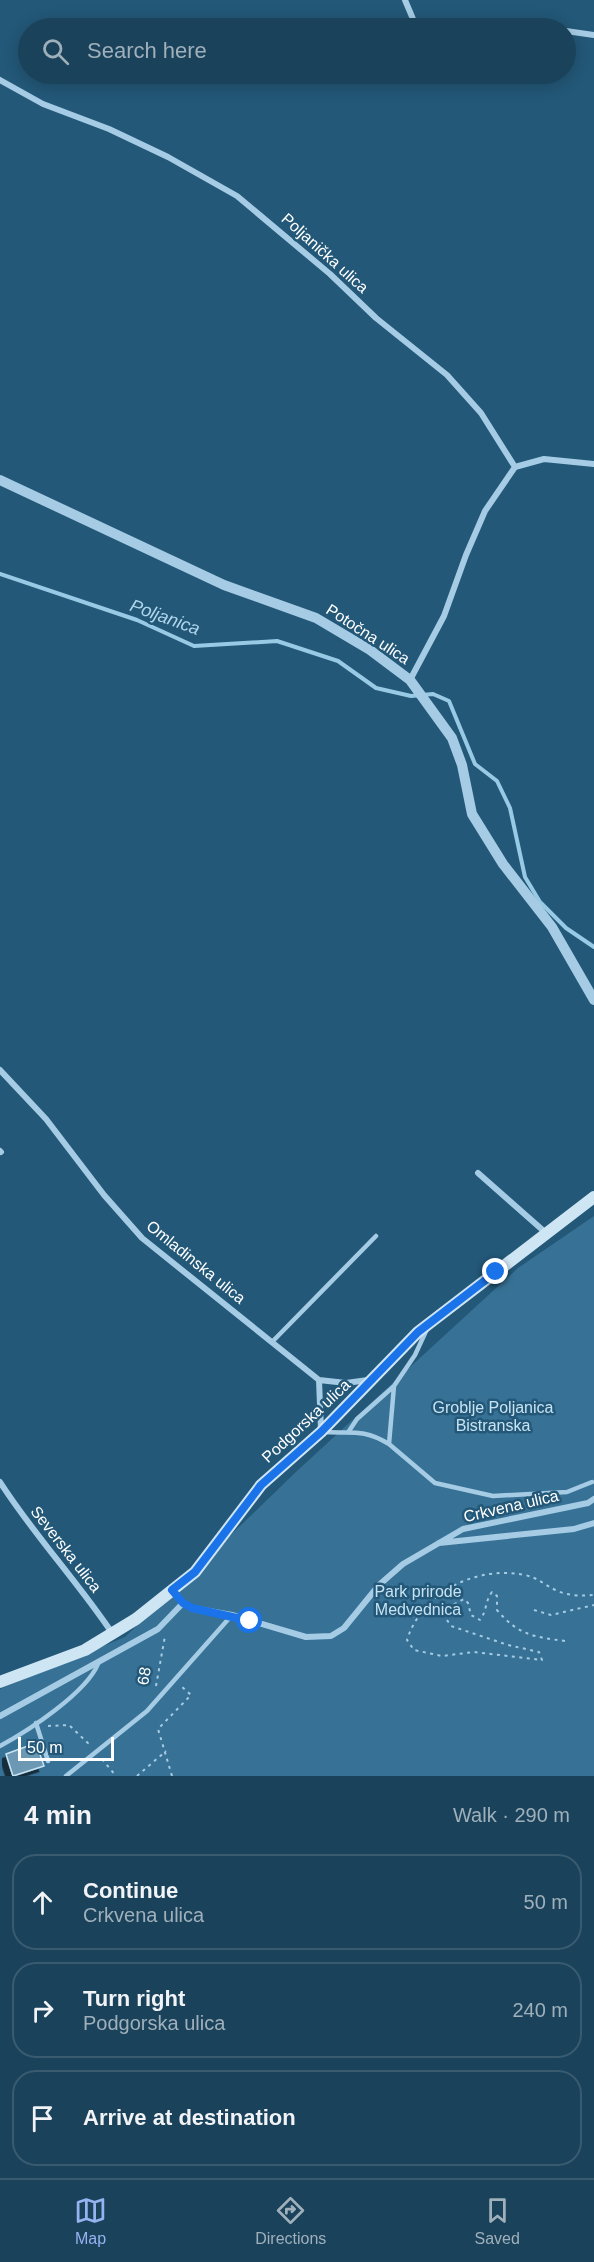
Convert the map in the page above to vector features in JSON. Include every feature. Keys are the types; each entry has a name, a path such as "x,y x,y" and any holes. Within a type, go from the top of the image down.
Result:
{"main road":[{"name":"Podgorska ulica","path":"0,1682 85,1650 136,1618 195,1572 261,1485 321,1432 429,1324 594,1197"}],"street":[{"path":"405,0 413,18"},
{"path":"576,32 594,35"},
{"name":"Poljanička ulica","path":"0,80 43,104 108,129 168,157 237,196 330,274 376,318 447,375 481,412 515,467"},
{"path":"413,683 444,616 466,555 486,511 515,467 544,459 594,464"},
{"name":"Potočna ulica","path":"0,480 224,585 316,618 370,650 413,683 452,738 462,765 472,814 503,864 552,927 594,1000"},
{"name":"Omladinska ulica","path":"0,1070 26,1095 104,1195 142,1238 319,1380"},
{"path":"478,1173 547,1233"},
{"path":"321,1432 319,1380 346,1383 374,1379"},
{"name":"Severska ulica","path":"0,1482 17,1509 82,1588 112,1633"},
{"name":"Crkvena ulica","path":"183,1603 192,1608 232,1615 306,1637 330,1636 344,1628 379,1585 403,1564 463,1529 594,1499"},
{"name":"Crkvena ulica","path":"435,1544 574,1529 594,1522"},
{"path":"0,1716 158,1629 183,1603 172,1590"}],"lane":[{"path":"272,1342 376,1236"},
{"path":"349,1431 357,1419 394,1386 415,1355 429,1324"},
{"path":"388,1444 394,1386"},
{"path":"321,1432 349,1431 373,1434 435,1483 484,1495 519,1496 567,1492 592,1482"},
{"path":"66,1776 147,1711 232,1615"},
{"path":"0,1746 36,1723 72,1694 94,1673 98,1664"},
{"path":"36,1723 48,1761"}],"path":[{"path":"565,1641 536,1637 511,1626 497,1610 497,1596 492,1592 486,1600 485,1614 480,1620 471,1614 464,1599 451,1606 446,1617 451,1626 508,1645 539,1652 542,1660 474,1652 442,1656 414,1650 408,1640 413,1622 435,1596 468,1580 499,1572 540,1579 558,1592 594,1595"},
{"path":"534,1610 551,1615 594,1605"},
{"name":"68","path":"155,1693 158,1663 170,1618"},
{"path":"172,1776 158,1729 191,1695 188,1692"},
{"path":"46,1726 62,1725 75,1729 116,1776"},
{"path":"137,1776 166,1751"}],"green space":[{"name":"Park prirode Medvednica","path":"594,1216 594,1776 0,1776 0,1689 125,1637 298,1470 518,1268"}],"building":[{"path":"36,1743 44,1766 13,1776 6,1754"}],"waterway":[{"name":"Poljanica","path":"0,574 137,620 194,646 277,641 338,661 376,688 411,696 433,694 449,701 475,764 497,781 510,808 525,877 540,902 566,928 594,947"}],"route":[{"path":"250,1621 232,1615 192,1608 183,1603 172,1590 195,1572 261,1485 321,1432 418,1332 496,1272"}],"park label":[{"name":"Groblje Poljanica Bistranska","path":"493,1416"}]}
